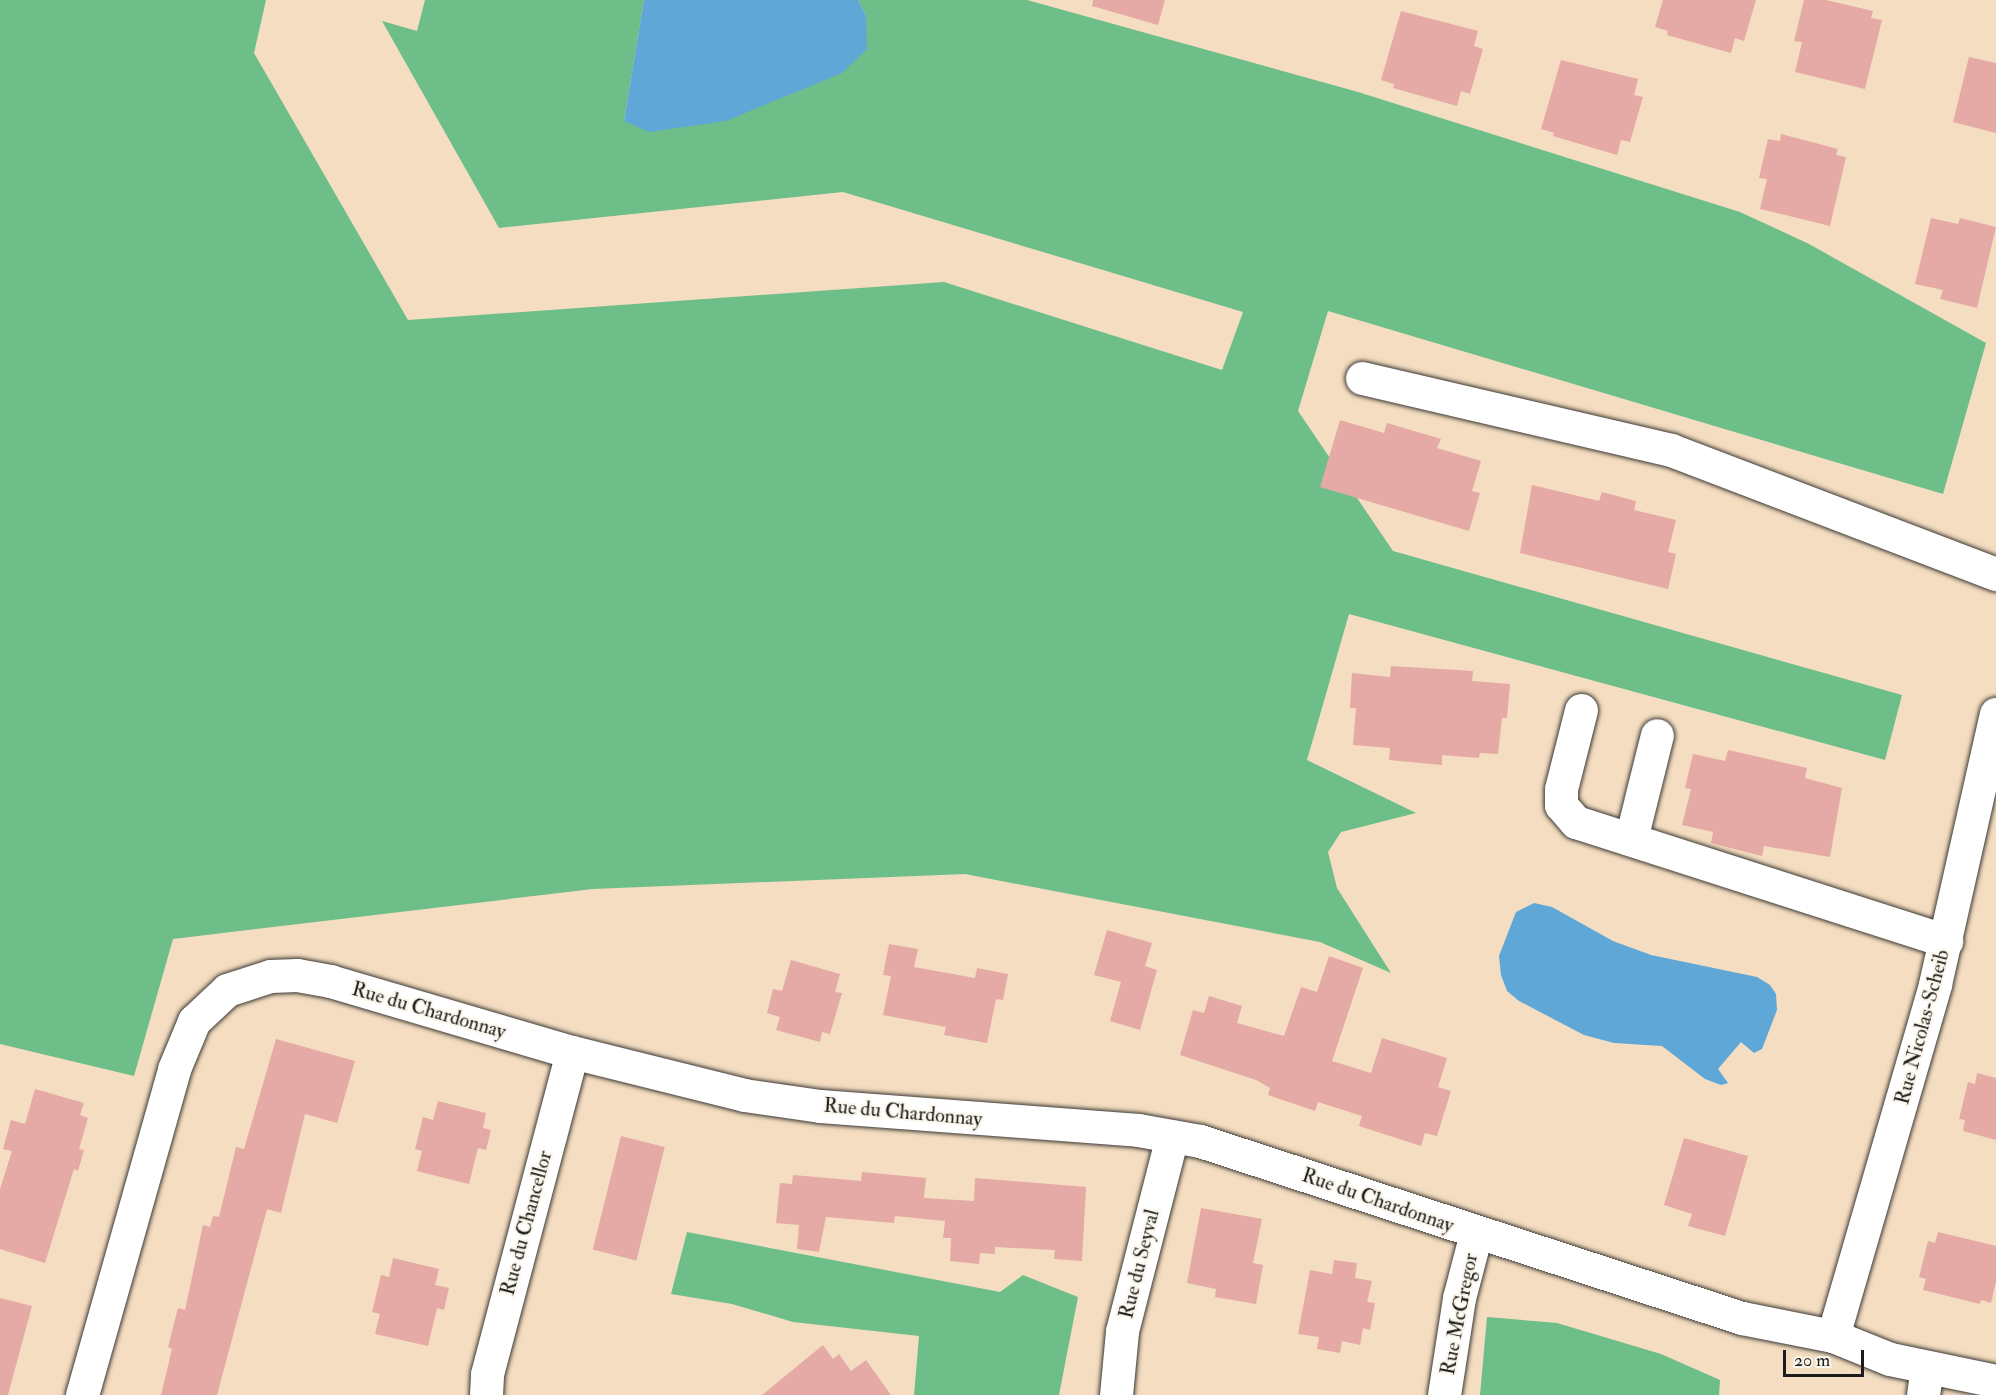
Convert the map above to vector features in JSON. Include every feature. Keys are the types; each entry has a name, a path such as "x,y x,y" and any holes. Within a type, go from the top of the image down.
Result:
{"street":[{"path":"1362,378 1671,450 1996,574"},
{"path":"1581,710 1561,789 1561,805 1576,822 1946,941"},
{"name":"Rue Nicolas-Scheib","path":"1833,1336 1946,941 1996,714"},
{"path":"1631,840 1658,735"},
{"name":"Rue du Chardonnay","path":"82,1395 174,1069 194,1020 212,1000 244,983 297,975 330,981 572,1052 704,1086 784,1102 1172,1136 1238,1153 1476,1233 1771,1326 1833,1336 1890,1359 1925,1381 1996,1381"},
{"name":"Rue du Chancellor","path":"486,1395 487,1374 572,1052"},
{"name":"Rue du Seyval","path":"1116,1395 1122,1331 1172,1136"},
{"name":"Rue McGregor","path":"1444,1395 1459,1298 1476,1233"}],"green space":[{"path":"0,0 266,0 254,53 408,320 944,282 1222,370 1243,312 843,192 499,228 382,21 417,31 425,0 644,0 624,121 866,15 858,0 1027,0 1358,92 1740,212 1809,244 1986,343 1943,494 1328,311 1298,411 1393,551 1902,695 1885,760 1349,614 1307,760 1416,813 1341,832 1328,852 1337,888 1391,973 1320,942 965,874 593,889 173,939 134,1076 0,1044"},
{"path":"687,1232 1000,1292 1023,1275 1078,1297 1059,1395 914,1395 919,1336 793,1322 732,1304 671,1294"},
{"path":"1487,1317 1557,1323 1661,1354 1720,1380 1719,1395 1480,1395"}],"water":[{"path":"644,0 858,0 866,15 867,49 842,73 726,121 649,132 624,121"},
{"path":"1534,903 1552,907 1613,941 1651,955 1757,977 1770,985 1776,994 1777,1010 1762,1049 1754,1053 1741,1042 1718,1069 1728,1083 1721,1085 1705,1079 1662,1046 1614,1043 1584,1035 1519,1001 1507,991 1501,975 1499,956 1516,912"}],"building":[{"path":"1093,0 1165,0 1158,25 1092,6"},
{"path":"1663,0 1756,0 1744,41 1735,38 1731,53 1667,35 1668,31 1655,27"},
{"path":"1804,0 1826,0 1873,11 1871,18 1882,20 1865,89 1795,72 1802,42 1794,41"},
{"path":"1401,11 1478,31 1474,46 1483,49 1470,94 1461,91 1457,106 1393,88 1394,84 1381,80"},
{"path":"1969,57 1996,63 1996,133 1953,122"},
{"path":"1561,60 1638,79 1634,95 1643,97 1630,142 1621,140 1617,155 1553,136 1554,133 1541,129"},
{"path":"1781,134 1838,149 1836,155 1846,157 1830,226 1760,209 1767,179 1759,178 1768,139 1780,141"},
{"path":"1931,218 1958,224 1960,218 1996,227 1977,308 1940,299 1943,290 1915,284"},
{"path":"1340,420 1384,433 1387,423 1441,439 1437,448 1481,461 1472,491 1480,493 1469,531 1320,487"},
{"path":"1532,485 1599,501 1602,492 1636,501 1634,510 1676,520 1668,552 1676,554 1668,589 1520,553"},
{"path":"1391,666 1473,671 1472,681 1510,684 1507,718 1502,718 1498,754 1480,753 1479,758 1442,755 1442,765 1389,760 1390,748 1353,745 1356,708 1350,708 1352,673 1390,677"},
{"path":"1728,750 1807,768 1805,778 1842,788 1830,857 1764,846 1762,856 1711,843 1713,832 1682,825 1691,789 1685,788 1693,754 1725,761"},
{"path":"1107,930 1152,943 1145,966 1157,970 1140,1030 1110,1021 1121,982 1094,975"},
{"path":"889,944 918,949 914,967 975,978 977,968 1008,974 1003,1000 996,999 987,1043 944,1035 946,1027 883,1015 891,976 883,975"},
{"path":"1329,956 1363,968 1332,1061 1371,1073 1382,1038 1447,1058 1438,1087 1451,1091 1437,1136 1425,1133 1421,1146 1359,1126 1362,1116 1318,1102 1315,1111 1268,1095 1270,1088 1256,1080 1180,1055 1193,1010 1204,1013 1209,996 1242,1006 1237,1023 1284,1036 1301,987 1317,992"},
{"path":"791,960 840,974 835,992 842,993 830,1034 822,1032 820,1042 776,1030 780,1017 767,1013 773,989 782,991"},
{"path":"276,1039 355,1061 337,1123 305,1114 281,1213 267,1209 217,1395 161,1395 172,1349 168,1347 178,1308 185,1310 203,1225 210,1227 213,1216 219,1217 236,1147 244,1149"},
{"path":"1977,1073 1996,1078 1996,1140 1963,1131 1965,1120 1959,1119 1968,1082 1975,1084"},
{"path":"35,1089 84,1103 80,1115 88,1118 79,1149 84,1150 78,1171 74,1169 45,1263 0,1249 0,1189 12,1151 3,1149 11,1120 25,1124"},
{"path":"438,1101 486,1113 483,1128 491,1130 486,1150 478,1148 469,1184 417,1171 422,1151 415,1149 423,1117 433,1120"},
{"path":"621,1136 665,1147 636,1260 593,1250"},
{"path":"1684,1138 1748,1156 1725,1236 1688,1226 1692,1214 1664,1205"},
{"path":"862,1172 926,1178 924,1198 974,1201 975,1178 1086,1187 1082,1261 1054,1259 1055,1250 995,1247 995,1254 980,1253 979,1264 950,1261 951,1238 943,1238 945,1221 895,1216 894,1223 826,1217 819,1252 797,1249 799,1225 776,1223 780,1183 792,1184 793,1175 861,1181"},
{"path":"1201,1208 1262,1219 1253,1263 1263,1265 1256,1304 1215,1297 1216,1289 1187,1283"},
{"path":"1938,1232 1996,1246 1996,1282 1991,1303 1981,1300 1980,1304 1923,1290 1926,1279 1919,1277 1928,1241 1935,1243"},
{"path":"393,1258 439,1269 435,1285 449,1288 444,1310 437,1308 428,1346 375,1334 380,1314 372,1312 381,1275 389,1277"},
{"path":"1334,1260 1357,1263 1355,1278 1372,1281 1367,1302 1375,1303 1370,1330 1363,1328 1360,1345 1342,1341 1340,1353 1317,1349 1319,1337 1298,1334 1310,1270 1332,1274"},
{"path":"0,1298 32,1306 8,1395 0,1395"},
{"path":"823,1345 833,1359 839,1354 851,1371 866,1360 891,1395 762,1395"}]}
